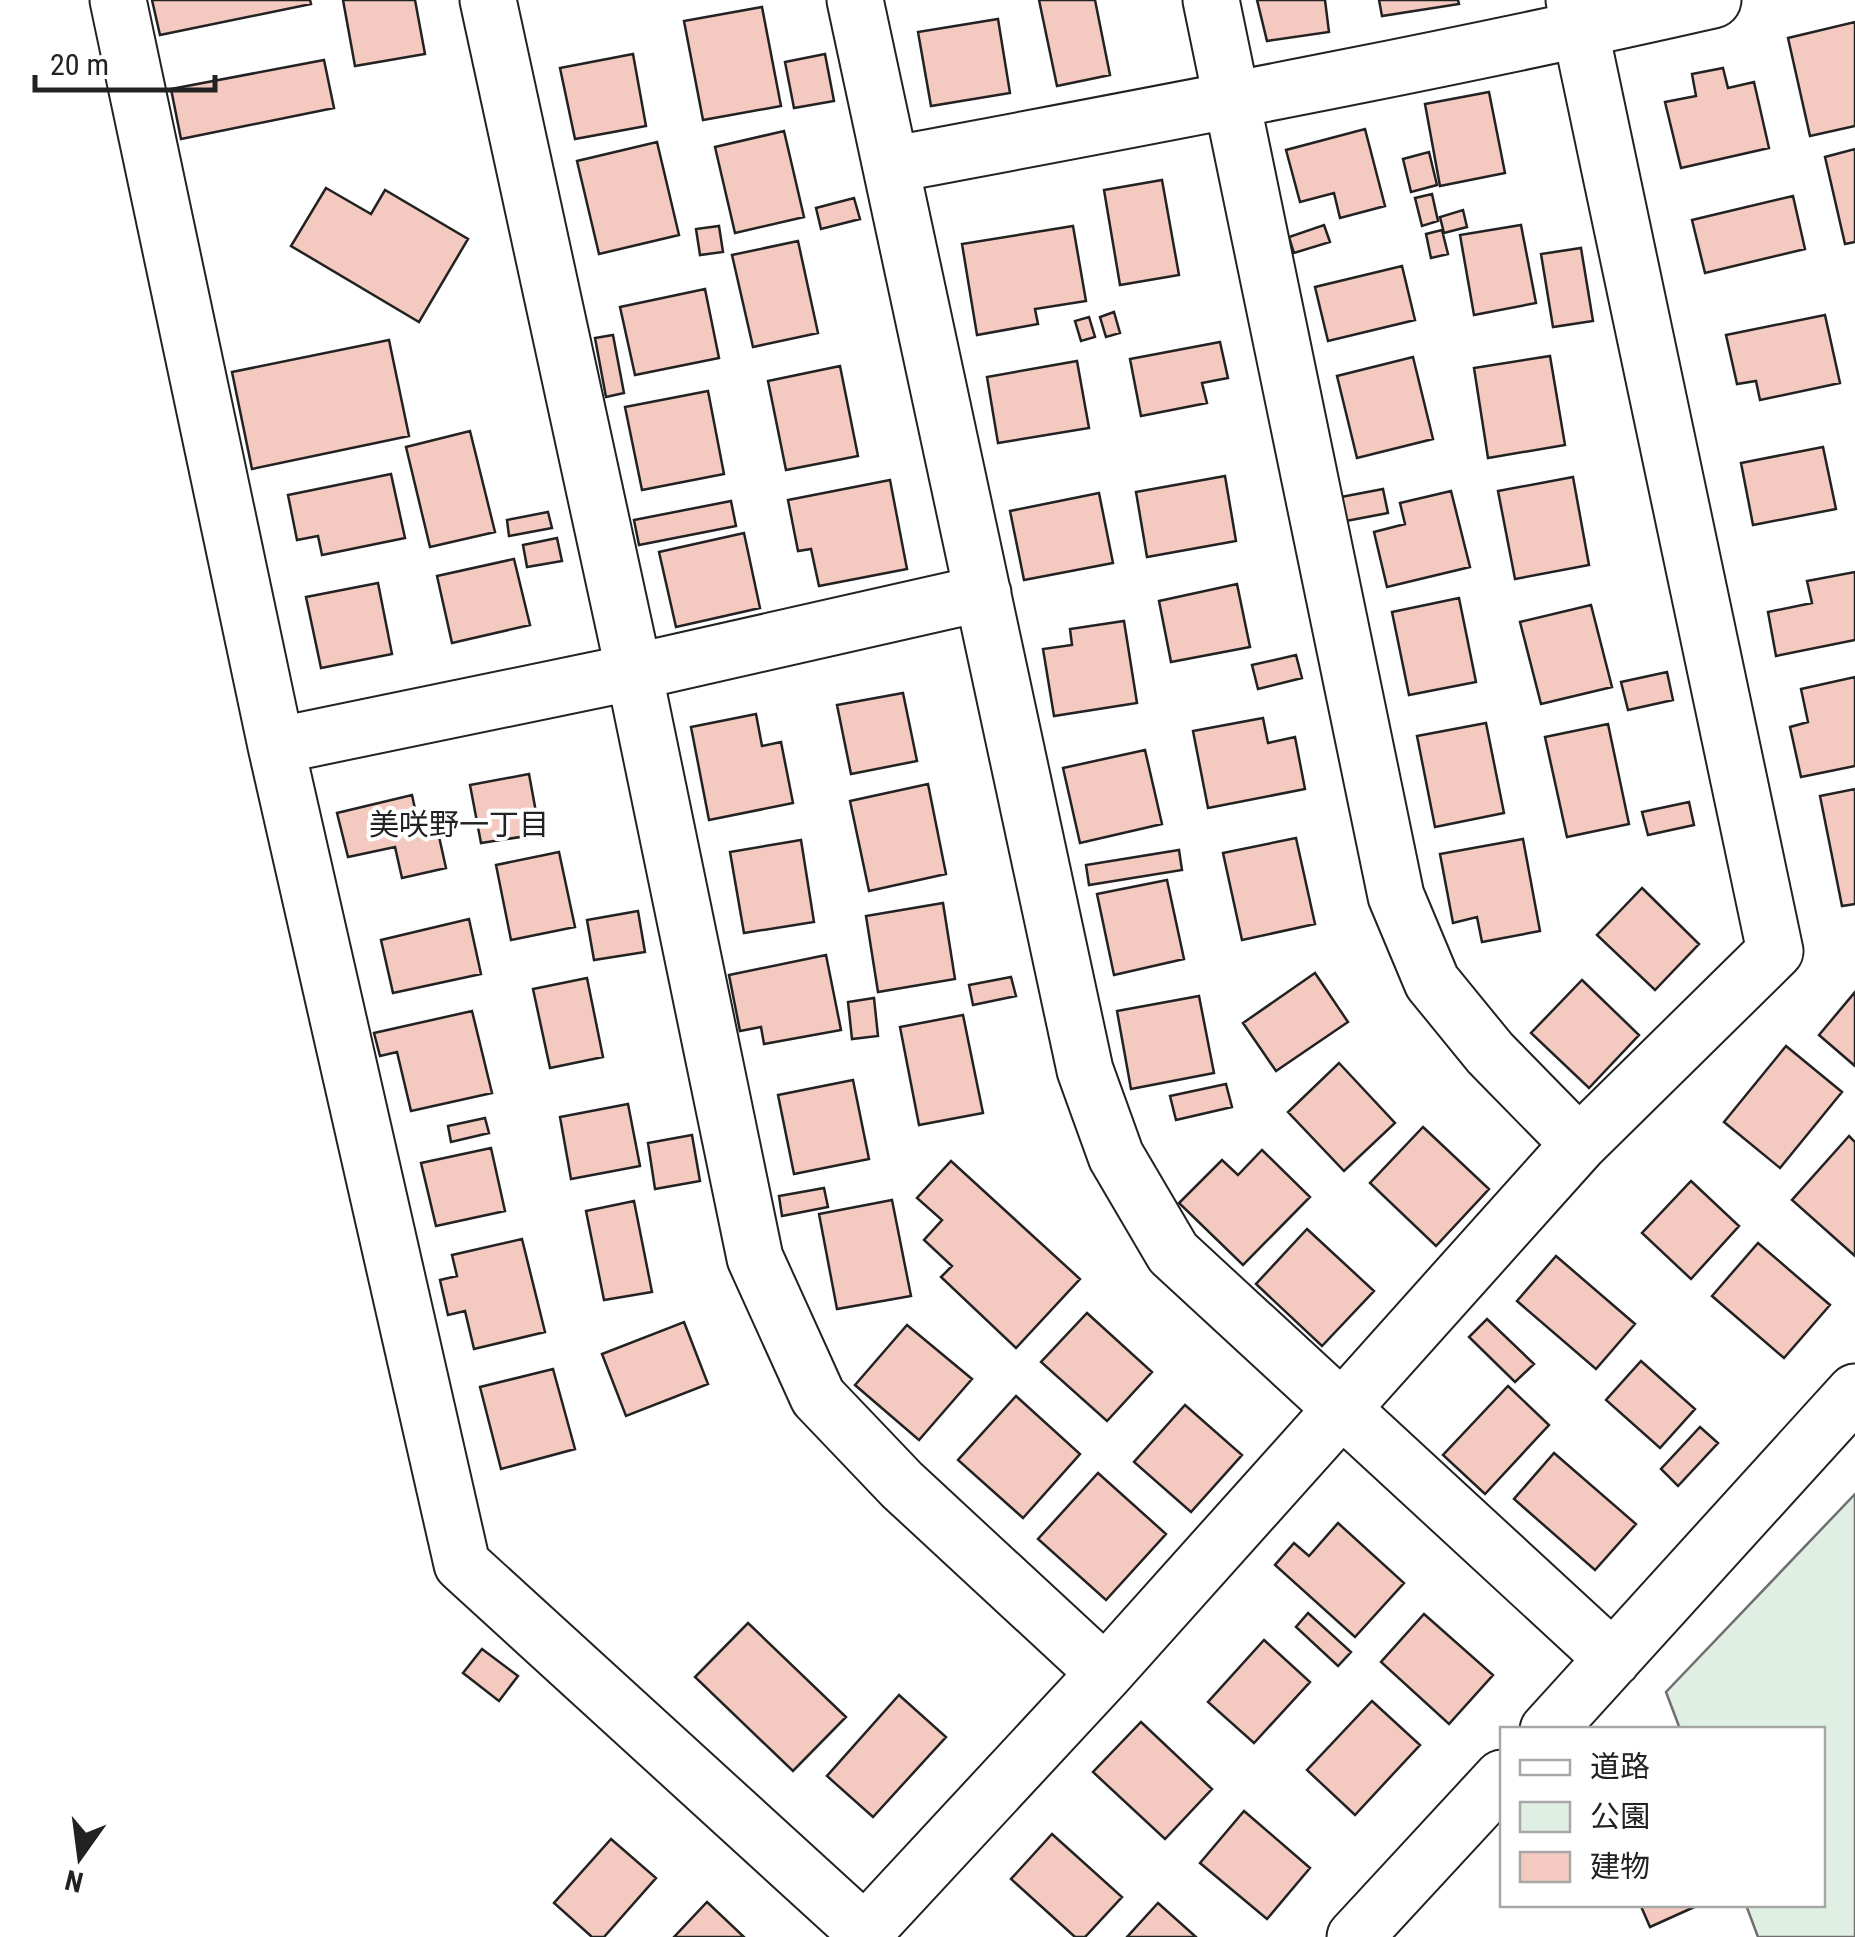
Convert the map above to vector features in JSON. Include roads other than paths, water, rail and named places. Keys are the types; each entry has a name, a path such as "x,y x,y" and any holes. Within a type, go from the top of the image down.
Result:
{"street":[{"path":"118,0 276,746 462,1564 862,1935 1105,1673 1579,1144 1775,952 1578,15"},
{"path":"488,0 634,672 755,1258 818,1397 902,1486 1105,1673"},
{"path":"856,0 1085,1070 1116,1156 1173,1253 1613,1659"},
{"path":"1211,0 1396,896 1432,982 1490,1053 1579,1144"},
{"path":"890,165 1231,101 1578,15 1713,0"},
{"path":"276,746 634,672 982,592"},
{"path":"1551,1727 1855,1392"},
{"path":"1358,1936 1500,1780"}],"district":[{"name":"美咲野一丁目","path":"459,825"}]}
